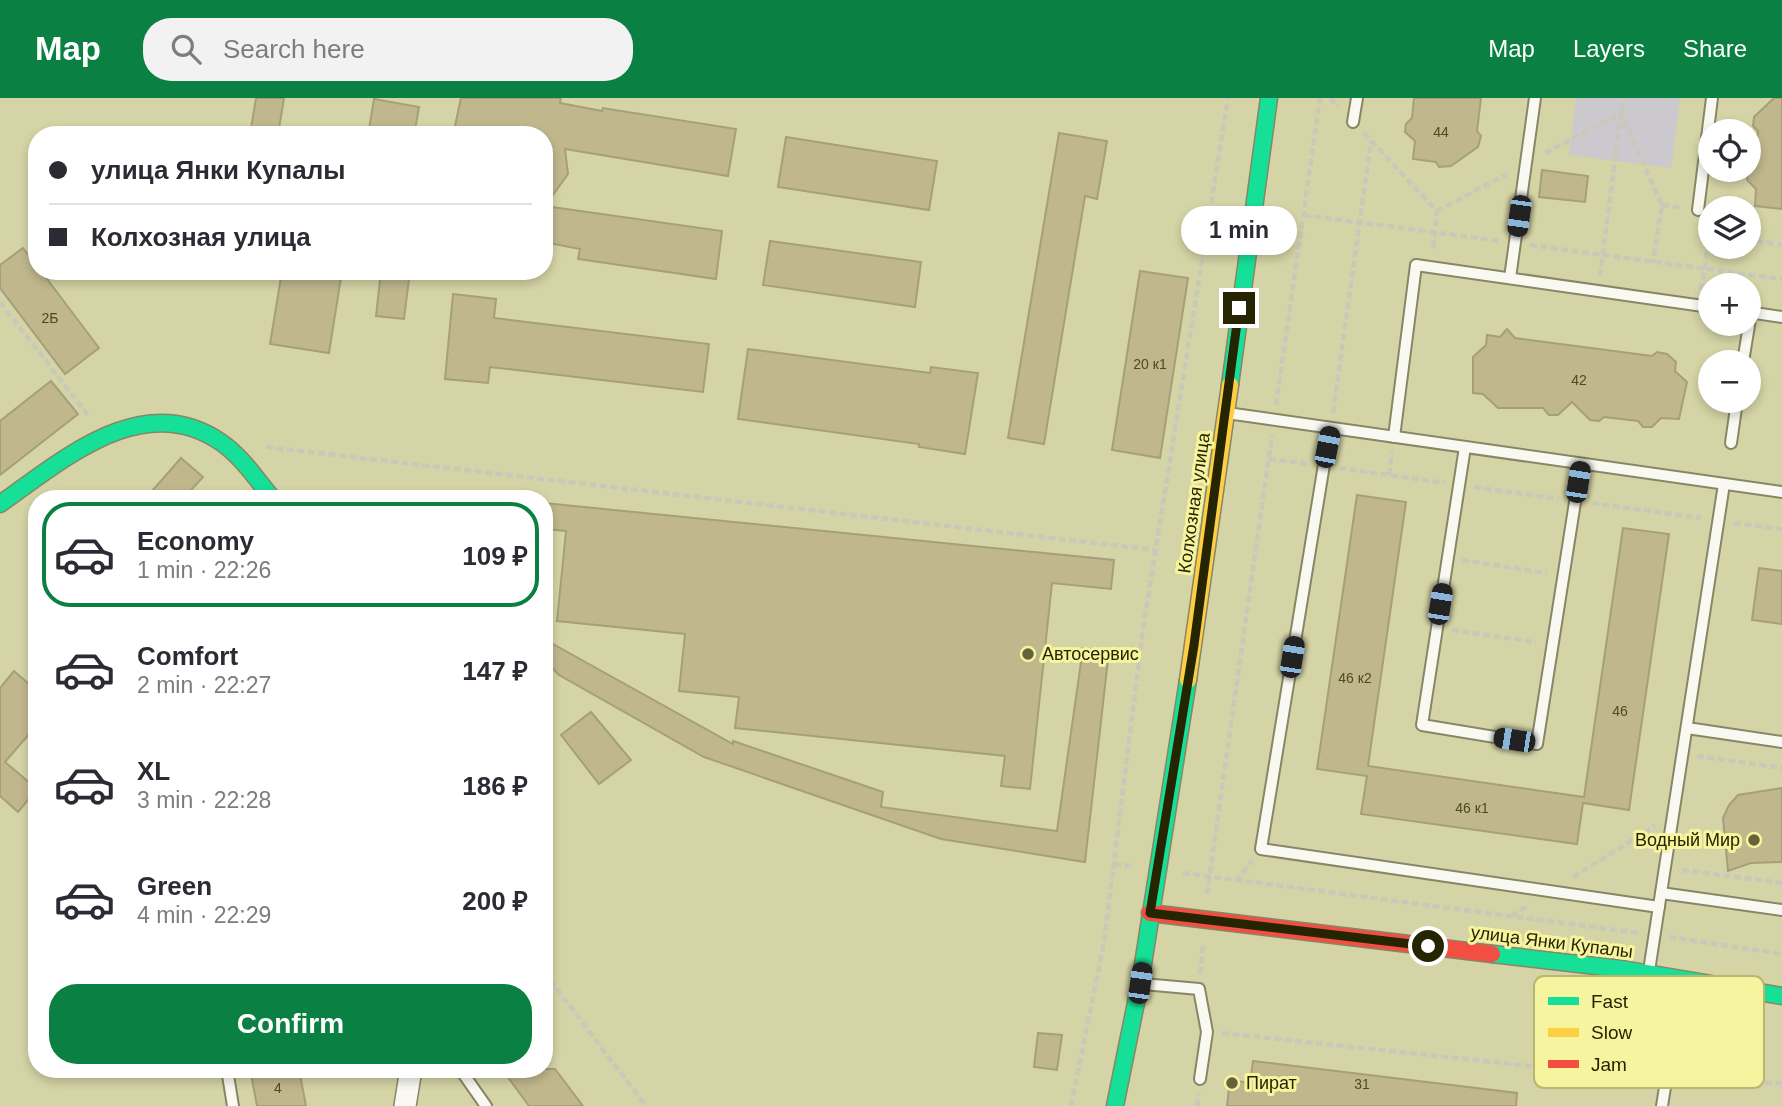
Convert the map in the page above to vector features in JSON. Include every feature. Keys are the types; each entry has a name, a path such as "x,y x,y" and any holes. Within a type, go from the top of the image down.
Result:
{"main road":[{"name":"Колхозная улица","path":"1115,1106 1140,983 1194,645 1269,98"},
{"path":"0,504 103,435 144,423 167,422 195,428 222,442 265,490"},
{"name":"улица Янки Купалы","path":"1150,913 1662,976"},
{"name":"улица Янки Купалы","path":"1764,993 1782,996"}],"street":[{"path":"405,1106 410,1078"}],"lane":[{"path":"1353,122 1357,98"},
{"path":"1510,278 1535,98"},
{"path":"1700,196 1712,98"},
{"path":"1394,437 1416,265 1698,305"},
{"path":"1761,314 1782,317"},
{"path":"1225,413 1782,492"},
{"path":"1731,443 1735,413"},
{"path":"1330,428 1261,849 1659,907"},
{"path":"1465,447 1422,725 1537,744 1581,464"},
{"path":"1648,974 1724,484"},
{"path":"1687,728 1782,742"},
{"path":"1661,893 1782,909"},
{"path":"1140,983 1199,989 1207,1031 1200,1079"},
{"path":"228,1078 233,1106"},
{"path":"466,1078 486,1106"},
{"path":"1662,1106 1665,1088"}],"path":[{"path":"1071,1106 1104,942 1155,551 1228,98"},
{"path":"1199,989 1208,877 1321,98"},
{"path":"1330,98 1437,211 1431,267"},
{"path":"1598,291 1623,98"},
{"path":"1621,113 1662,205 1653,261"},
{"path":"1330,428 1362,223 1371,141"},
{"path":"1304,215 1782,279"},
{"path":"1761,242 1782,245"},
{"path":"1704,273 1706,259"},
{"path":"0,302 103,435"},
{"path":"263,447 1155,551"},
{"path":"1269,458 1782,529"},
{"path":"1448,558 1564,575"},
{"path":"1437,628 1553,644"},
{"path":"1682,754 1782,768"},
{"path":"1510,917 1673,814"},
{"path":"1236,881 1261,849"},
{"path":"1665,868 1782,883"},
{"path":"1208,877 1782,954"},
{"path":"1621,976 1628,932"},
{"path":"553,984 646,1106"},
{"path":"1207,1031 1534,1066"},
{"path":"1764,1083 1782,1083"}],"shaded area":[{"path":"1576,98 1680,98 1671,168 1569,155"}],"building":[{"path":"256,98 284,98 279,126 251,126"},
{"path":"461,98 561,98 560,103 602,111 603,108 736,129 728,176 565,149 568,174 553,195 553,126 455,126"},
{"path":"1414,98 1481,98 1477,131 1481,136 1478,147 1451,166 1439,167 1436,162 1413,159 1415,141 1405,132 1406,124 1412,118"},
{"path":"1774,98 1782,98 1782,209 1761,207 1761,196 1756,196 1756,189 1749,182 1761,182 1761,119 1754,117"},
{"path":"374,99 419,107 416,126 370,126"},
{"path":"1059,133 1107,141 1097,199 1085,196 1044,444 1008,438"},
{"path":"786,137 937,161 929,210 778,187"},
{"path":"1542,170 1588,176 1585,202 1539,197"},
{"path":"553,207 722,231 716,279 578,259 580,249 553,244"},
{"path":"770,241 921,262 915,307 763,285"},
{"path":"23,248 28,254 28,280 48,280 99,348 65,374 0,288 0,265"},
{"path":"1140,271 1188,278 1160,458 1112,450"},
{"path":"281,280 341,280 329,353 270,344"},
{"path":"380,280 409,280 404,319 376,316"},
{"path":"453,294 496,299 494,318 709,344 703,392 490,367 488,383 445,379"},
{"path":"1507,329 1515,338 1652,356 1657,352 1667,354 1676,362 1675,371 1687,382 1679,419 1661,418 1652,427 1643,427 1638,421 1604,417 1599,421 1590,420 1572,402 1558,415 1549,415 1543,408 1498,408 1483,394 1473,393 1473,357 1486,345 1487,335 1500,337"},
{"path":"748,349 930,373 931,367 978,373 965,454 919,447 919,444 738,419"},
{"path":"51,381 78,414 0,475 0,421"},
{"path":"181,458 203,477 191,490 153,490"},
{"path":"1357,495 1406,502 1368,766 1584,797 1623,528 1669,534 1629,810 1583,803 1577,844 1361,814 1367,776 1317,769"},
{"path":"553,504 1114,560 1111,589 1052,583 1030,789 1001,786 1005,756 735,728 739,697 679,691 685,634 557,621 566,531 553,530"},
{"path":"1759,568 1782,571 1782,624 1752,620"},
{"path":"553,644 733,744 733,741 883,792 881,807 1057,831 1083,648 1109,651 1085,862 941,839 704,757 559,675 553,669"},
{"path":"14,671 28,683 28,735 5,762 28,781 28,800 18,812 0,796 0,688"},
{"path":"591,712 631,760 599,784 561,735"},
{"name":"Водный Мир","path":"1782,788 1782,862 1751,863 1728,871 1723,818 1729,805 1738,795"},
{"path":"1038,1033 1062,1035 1057,1070 1034,1067"},
{"path":"1253,1061 1517,1093 1516,1106 1227,1106 1230,1080 1250,1083"},
{"path":"555,1069 583,1106 529,1106 509,1078 553,1078"},
{"path":"252,1078 301,1078 306,1106 257,1106"}],"traffic: fast":[{"path":"1230,385 1269,98"},
{"path":"0,504 78,450 106,436 134,426 163,423 193,428 222,443 243,462 266,490"},
{"path":"1115,1106 1140,983 1188,680"},
{"path":"1492,954 1663,976"},
{"path":"1764,993 1782,996"}],"traffic: slow":[{"path":"1188,680 1230,385"}],"traffic: jam":[{"path":"1150,913 1492,954"}],"place":[{"name":"Автосервис","path":"1028,654"},
{"name":"Водный Мир","path":"1754,840"},
{"name":"Пират","path":"1232,1083"}],"route":[{"path":"1239,308 1194,645 1150,913 1428,946"}]}
